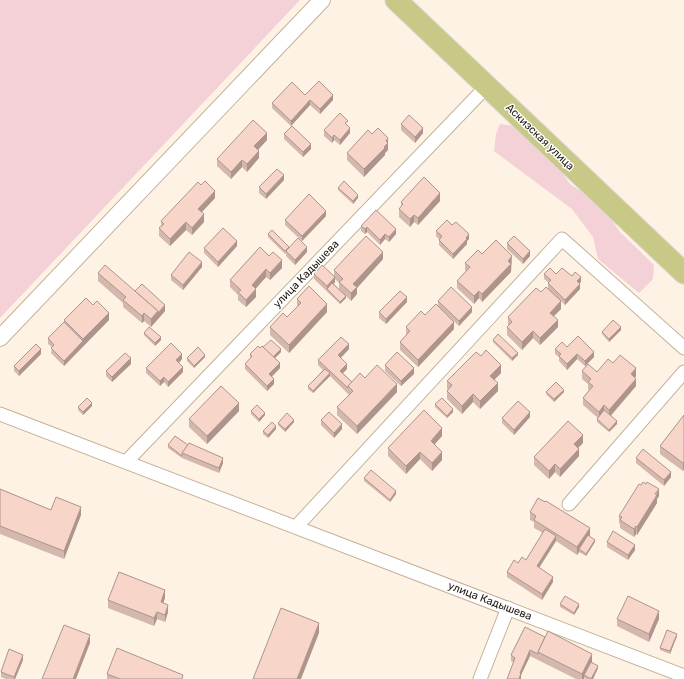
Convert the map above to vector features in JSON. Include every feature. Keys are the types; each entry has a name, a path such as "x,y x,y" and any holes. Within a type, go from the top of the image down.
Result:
{"main road":[{"name":"Аскизская улица","path":"396,0 684,273"}],"street":[{"path":"0,338 322,0"},
{"name":"улица Кадышева","path":"126,462 486,86"},
{"path":"296,527 562,239 684,348"},
{"path":"569,504 684,372"},
{"name":"улица Кадышева","path":"0,414 684,676"},
{"path":"480,679 508,608"}],"shaded area":[{"path":"0,0 300,0 0,318"},
{"path":"500,124 515,126 554,162 570,184 601,204 620,232 654,265 653,279 639,293 598,259 593,237 572,209 494,151 496,134"}],"building":[{"path":"319,81 333,95 320,109 310,100 291,121 272,103 292,82 305,95"},
{"path":"340,113 348,121 345,123 350,128 340,140 334,135 332,138 324,130"},
{"path":"409,115 423,128 415,137 401,124"},
{"path":"253,120 267,133 254,146 259,151 247,164 242,160 231,172 217,159"},
{"path":"292,126 311,144 303,152 284,134"},
{"path":"378,128 388,138 386,141 388,143 364,169 347,153 368,130 372,134"},
{"path":"277,169 284,175 266,194 259,187"},
{"path":"424,177 440,193 418,218 414,215 410,219 399,209 403,204 401,202"},
{"path":"205,181 215,191 198,209 204,214 192,228 186,222 170,239 159,228 164,224 161,221 198,182 201,185"},
{"path":"344,181 358,195 353,201 338,188"},
{"path":"309,194 326,211 302,236 285,220"},
{"path":"376,210 396,229 389,237 385,234 380,240 367,227 365,229 361,226"},
{"path":"447,220 452,225 456,222 469,234 466,238 467,239 453,254 439,240 442,236 436,231"},
{"path":"223,228 237,241 218,262 204,248"},
{"path":"272,230 289,247 285,251 268,234"},
{"path":"366,236 383,252 353,284 357,287 351,293 339,282 343,279 334,270"},
{"path":"514,236 530,251 523,259 507,243"},
{"path":"298,238 307,247 295,260 286,251"},
{"path":"496,240 512,256 508,261 511,264 482,294 479,291 474,296 457,281 470,267 465,263 478,250 482,254"},
{"path":"260,247 269,256 273,252 282,260 270,273 266,269 252,285 256,289 246,300 238,292 241,290 230,280"},
{"path":"189,252 202,262 183,285 171,275"},
{"path":"105,265 158,311 151,319 144,313 142,316 123,300 126,297 98,273"},
{"path":"322,265 335,277 327,286 314,274"},
{"path":"550,268 556,274 562,268 572,276 575,272 581,277 577,281 580,284 565,300 548,283 551,280 544,274"},
{"path":"332,283 346,296 340,302 327,289"},
{"path":"142,284 165,305 158,313 158,311 135,291"},
{"path":"309,286 327,304 289,345 270,327 283,313 287,317 301,303 297,299"},
{"path":"451,287 472,307 459,321 438,301"},
{"path":"546,287 561,301 550,313 558,320 540,338 533,331 522,342 507,327 512,322 508,317 536,288 541,292"},
{"path":"400,291 407,297 386,319 379,312"},
{"path":"86,298 93,305 97,301 109,313 83,339 64,320"},
{"path":"436,304 454,322 418,360 400,342 410,331 406,327 421,311 425,315"},
{"path":"613,320 621,327 609,339 602,332"},
{"path":"64,322 83,341 64,361 51,348 54,345 48,338"},
{"path":"149,327 161,337 155,343 144,333"},
{"path":"498,334 518,353 512,358 493,340"},
{"path":"578,336 594,352 585,361 577,354 567,364 559,356 561,354 555,349 562,342 567,347"},
{"path":"341,337 349,344 338,355 347,364 340,371 352,382 348,388 318,360"},
{"path":"271,340 281,349 273,357 263,347"},
{"path":"171,343 182,354 176,360 183,367 168,382 164,377 160,381 146,368"},
{"path":"36,344 41,349 19,371 14,366"},
{"path":"258,346 260,348 262,346 280,363 269,374 274,379 267,386 245,364 252,356 250,354"},
{"path":"198,347 205,355 194,366 187,358"},
{"path":"486,350 501,365 490,376 498,383 480,401 473,394 462,406 447,391 452,385 447,381 476,352 481,356"},
{"path":"397,352 414,368 401,381 385,365"},
{"path":"125,353 131,358 112,377 106,371"},
{"path":"620,355 636,368 631,374 636,379 609,410 604,405 599,412 583,398 593,386 588,382 591,379 582,371 588,364 597,372 608,359 613,363"},
{"path":"377,365 397,384 357,426 337,407 353,391 348,386 360,373 365,378"},
{"path":"325,369 330,373 313,391 308,386"},
{"path":"556,382 564,390 554,399 546,392"},
{"path":"221,386 239,403 207,436 189,419"},
{"path":"87,398 92,403 83,412 78,407"},
{"path":"442,398 453,409 447,416 435,404"},
{"path":"518,401 530,412 514,430 502,418"},
{"path":"257,405 265,413 259,419 251,411"},
{"path":"424,410 442,428 431,441 442,452 432,463 420,452 406,466 388,448"},
{"path":"604,410 617,421 609,430 597,419"},
{"path":"329,412 342,424 334,433 321,420"},
{"path":"287,413 294,420 285,429 278,423"},
{"path":"684,415 684,462 683,463 660,446"},
{"path":"568,421 583,435 574,444 579,449 560,469 555,464 549,471 534,457"},
{"path":"272,422 276,426 268,435 263,431"},
{"path":"175,436 188,445 182,453 182,456 168,445"},
{"path":"189,443 223,458 219,468 182,453"},
{"path":"643,449 671,472 664,480 636,458"},
{"path":"371,470 396,491 390,500 364,478"},
{"path":"643,482 646,484 647,482 659,489 655,494 657,495 637,527 636,526 634,529 620,520 622,517 619,516 639,484 641,485"},
{"path":"0,489 51,510 56,497 81,507 64,551 0,526"},
{"path":"538,498 545,502 546,501 590,528 577,547 534,520 536,516 530,512"},
{"path":"545,529 556,536 537,566 553,577 542,594 507,572 514,560 518,563 522,557 526,560"},
{"path":"613,531 635,545 628,555 607,542"},
{"path":"588,535 595,540 586,554 579,549"},
{"path":"119,572 165,590 161,602 168,605 165,615 157,612 154,618 108,600"},
{"path":"565,596 579,604 574,613 560,604"},
{"path":"628,596 659,611 649,634 617,619"},
{"path":"281,608 319,623 297,679 253,679"},
{"path":"64,625 90,635 73,679 42,679"},
{"path":"525,627 545,637 538,654 530,650 519,679 507,679 515,658 511,655"},
{"path":"667,630 677,634 670,651 660,648"},
{"path":"548,631 592,654 582,674 538,652"},
{"path":"117,648 183,675 182,679 120,679 107,674"},
{"path":"9,649 23,655 14,677 1,672"},
{"path":"591,662 598,666 591,679 584,675"}]}
